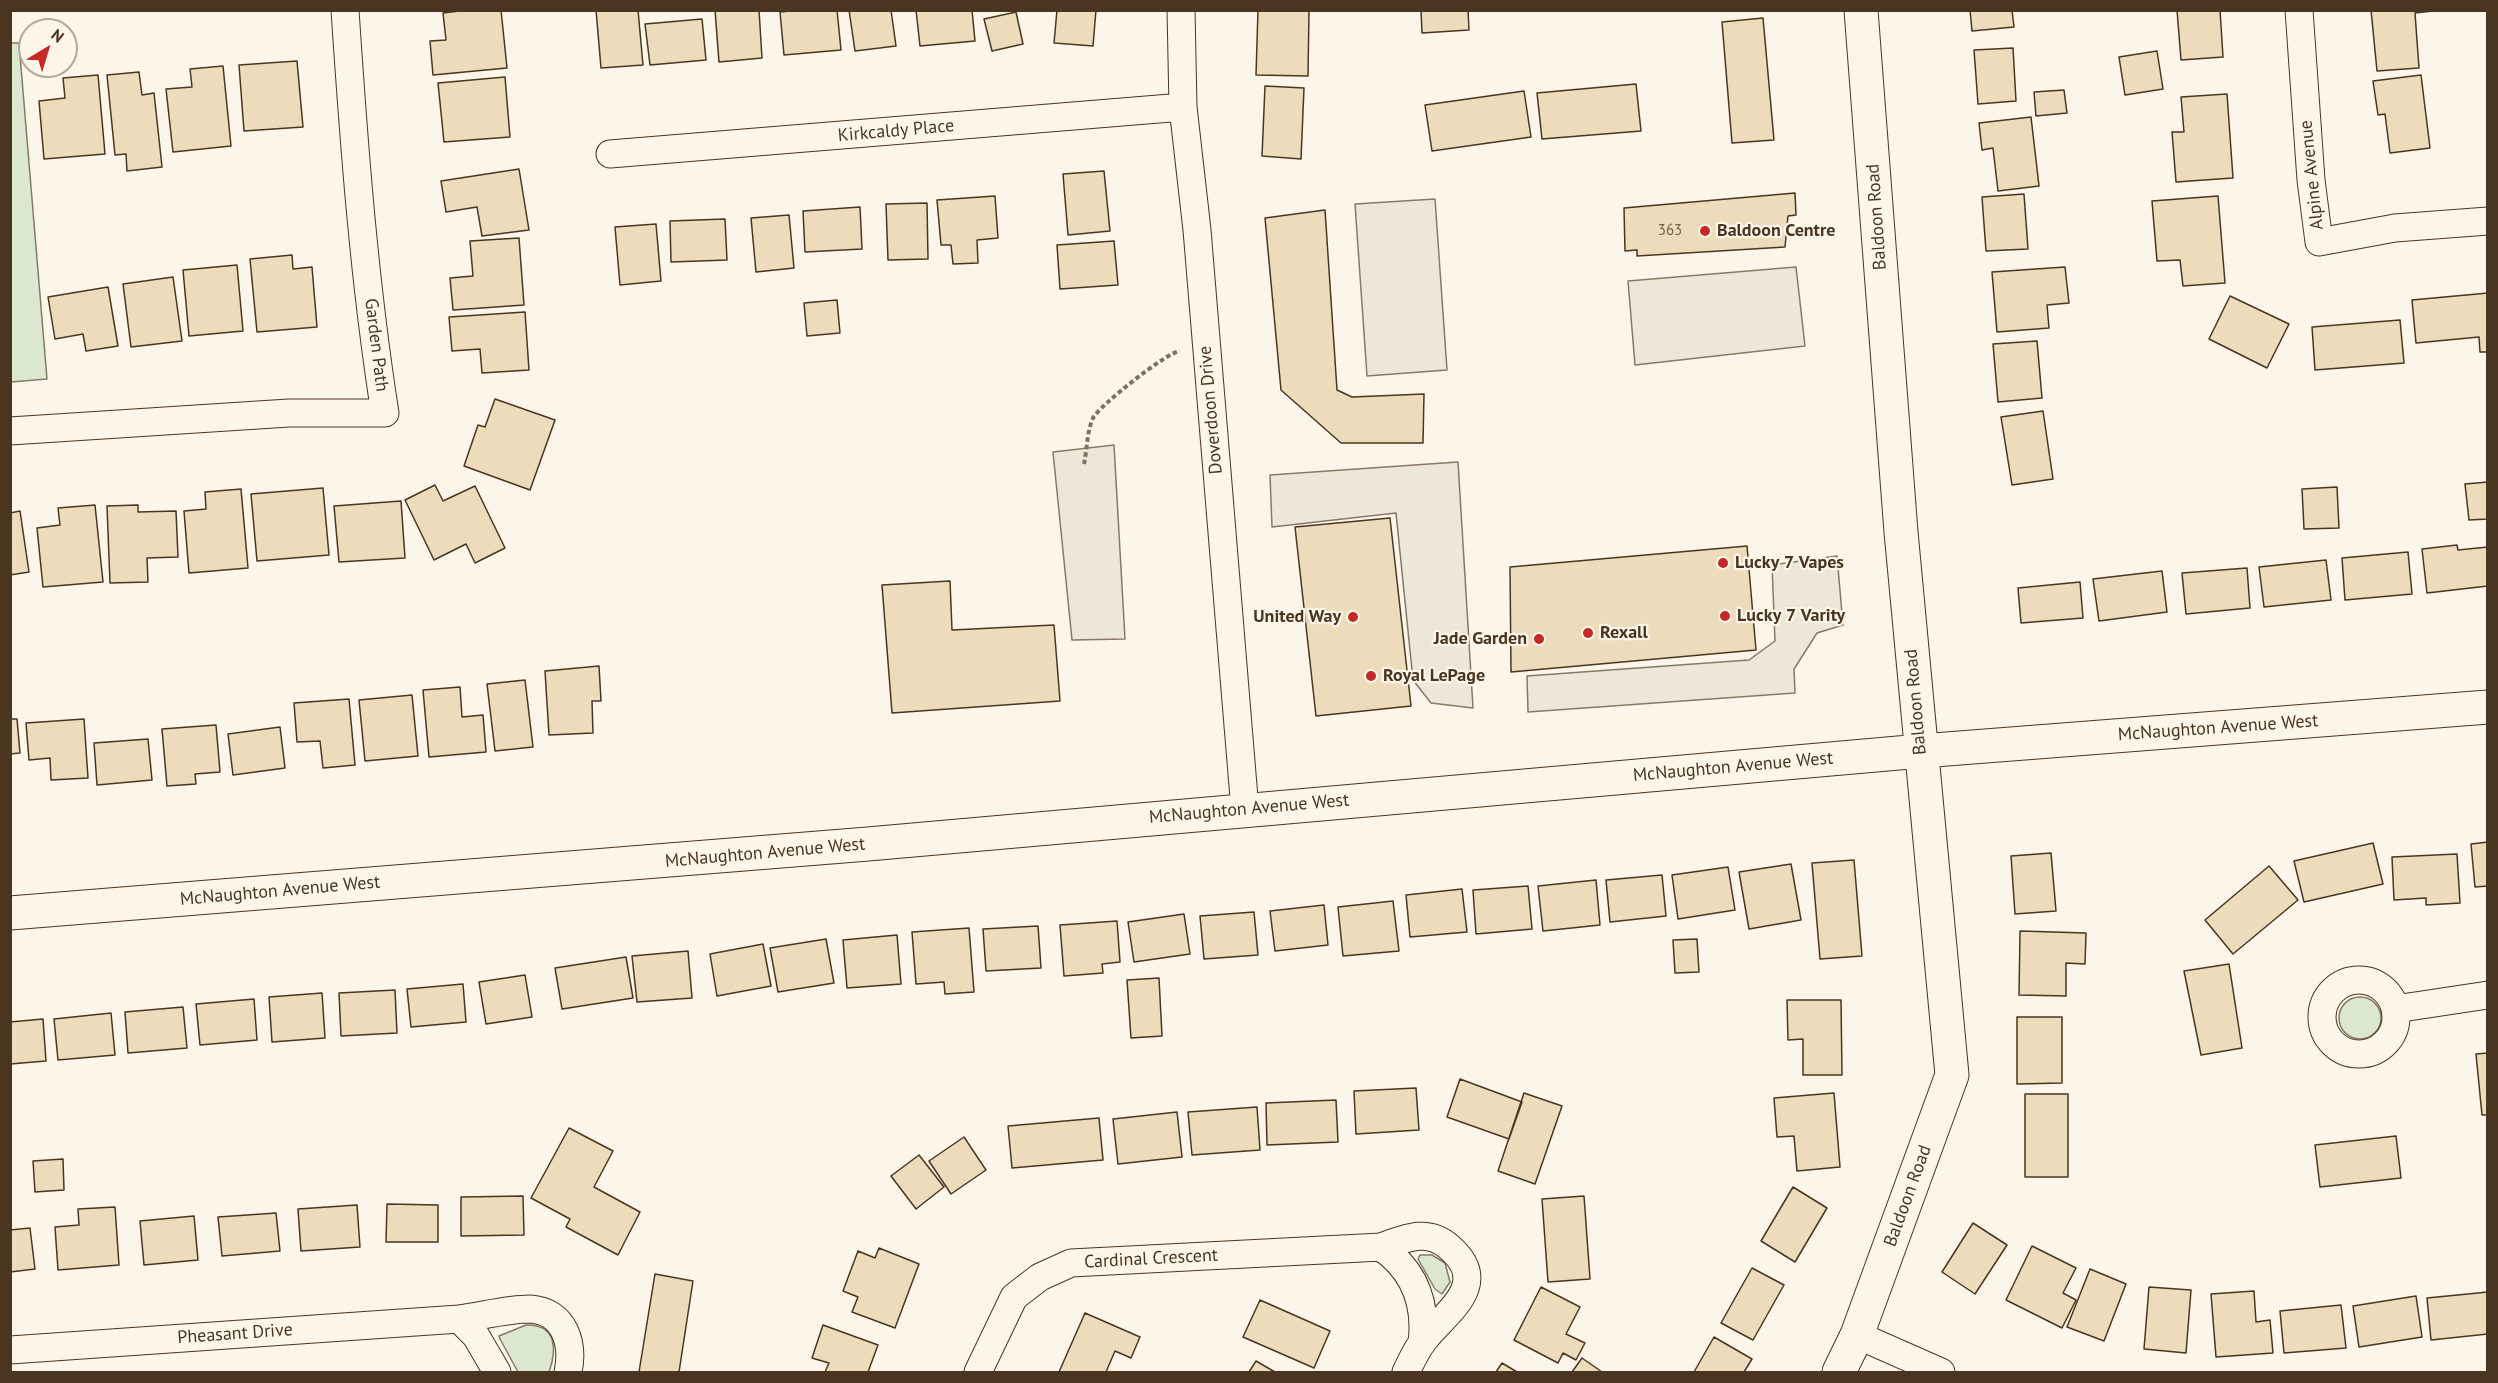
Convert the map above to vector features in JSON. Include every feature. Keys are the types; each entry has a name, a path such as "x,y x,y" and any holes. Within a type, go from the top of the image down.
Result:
{"main road":[{"name":"Baldoon Road","path":"1839,1372 1857,1335 1952,1075 1921,751 1861,10"},
{"name":"McNaughton Avenue West","path":"10,913 856,845 1921,751 2487,706"}],"street":[{"name":"Garden Path","path":"10,431 289,413 385,413 374,344 356,167 345,10"},
{"name":"Doverdoon Drive","path":"1181,10 1183,107 1206,347 1245,810"},
{"name":"Alpine Avenue","path":"2299,10 2311,180 2319,242 2395,228 2487,220"},
{"name":"Kirkcaldy Place","path":"610,154 1183,107"},
{"path":"2395,1009 2487,995"},
{"name":"Cardinal Crescent","path":"978,1372 1014,1297 1040,1277 1071,1263 1381,1246 1425,1234 1442,1241 1465,1266 1467,1283 1462,1298 1422,1342 1406,1372"},
{"name":"Cardinal Crescent","path":"1381,1246 1405,1267 1415,1284 1423,1305 1422,1342"},
{"name":"Pheasant Drive","path":"10,1350 459,1319 531,1309 549,1315 561,1325 570,1340 568,1372"},
{"path":"459,1319 476,1336 497,1372"},
{"path":"1857,1335 1941,1372"}],"path":[{"path":"1084,464 1093,417 1149,368 1173,352 1206,347"}],"green space":[{"path":"11,43 18,43 18,78 22,78 47,379 11,382"},
{"path":"2360,997 2375,1003 2381,1018 2375,1033 2360,1039 2345,1033 2339,1018 2345,1003"},
{"path":"1420,1255 1432,1255 1445,1263 1450,1282 1442,1294 1435,1289 1418,1259"},
{"path":"526,1325 544,1329 552,1340 553,1355 549,1372 518,1372 500,1339 499,1336"}],"shaded area":[{"path":"1435,199 1447,370 1367,376 1355,204"},
{"path":"1796,267 1805,346 1635,365 1628,281"},
{"path":"1114,445 1125,639 1072,640 1053,452"},
{"path":"1458,462 1473,708 1431,703 1413,680 1396,513 1272,527 1270,475"},
{"path":"1837,556 1843,625 1817,633 1794,669 1795,693 1528,712 1527,676 1749,660 1775,641 1772,565"}],"building":[{"path":"501,10 507,68 433,75 430,41 446,40 443,13"},
{"path":"596,10 638,10 643,65 601,68"},
{"path":"715,10 759,10 762,58 719,62"},
{"path":"837,10 841,50 784,55 780,12"},
{"path":"849,10 891,10 896,46 855,51"},
{"path":"916,10 972,10 975,41 920,46"},
{"path":"1057,10 1096,10 1093,46 1054,43"},
{"path":"1258,10 1309,10 1308,76 1256,75"},
{"path":"1421,10 1468,10 1469,30 1422,33"},
{"path":"1970,10 2012,10 2014,27 1972,31"},
{"path":"2177,10 2220,10 2223,57 2181,60"},
{"path":"2371,10 2442,10 2415,13 2419,68 2377,71"},
{"path":"1016,12 1023,44 992,51 984,19"},
{"path":"1763,18 1774,140 1732,143 1722,22"},
{"path":"702,19 706,60 650,65 645,24"},
{"path":"2013,48 2016,101 1978,104 1974,50"},
{"path":"2157,51 2163,89 2125,95 2119,57"},
{"path":"297,61 303,127 244,131 239,65"},
{"path":"223,66 231,146 173,152 166,89 192,87 190,69"},
{"path":"139,72 142,95 154,93 162,167 127,171 126,154 115,155 107,75"},
{"path":"98,75 105,154 44,159 39,101 65,98 63,78"},
{"path":"2421,75 2430,148 2390,153 2385,114 2378,115 2373,81"},
{"path":"505,77 510,137 444,142 438,83"},
{"path":"1636,84 1641,131 1542,139 1537,93"},
{"path":"1265,86 1304,88 1301,159 1262,156"},
{"path":"2064,90 2067,113 2036,116 2034,92"},
{"path":"1524,91 1531,137 1432,151 1425,105"},
{"path":"2227,94 2233,178 2176,182 2172,132 2184,132 2181,97"},
{"path":"2031,117 2039,186 1998,191 1993,148 1982,150 1979,123"},
{"path":"519,169 529,230 482,236 477,207 446,212 441,181"},
{"path":"1104,171 1110,231 1068,235 1063,174"},
{"name":"Baldoon Centre","path":"1795,193 1796,215 1788,216 1785,247 1637,256 1637,250 1625,251 1624,208"},
{"path":"2024,194 2028,249 1986,251 1982,197"},
{"path":"995,196 998,238 977,240 978,263 953,264 951,245 941,245 937,200"},
{"path":"2218,196 2225,283 2183,286 2180,260 2157,261 2152,201"},
{"path":"927,203 928,259 888,260 886,204"},
{"path":"860,207 862,249 805,252 803,211"},
{"path":"1325,210 1337,390 1352,397 1424,394 1423,443 1341,443 1281,390 1265,218"},
{"path":"789,215 794,268 756,272 751,218"},
{"path":"725,219 727,260 671,262 670,221"},
{"path":"656,224 661,281 620,285 615,227"},
{"path":"519,238 524,305 453,310 450,278 473,276 470,241"},
{"path":"1114,241 1118,285 1060,289 1057,245"},
{"path":"292,255 293,269 312,267 317,327 257,332 250,259"},
{"path":"237,265 243,331 189,336 183,270"},
{"path":"2065,267 2069,303 2047,305 2049,328 1997,332 1992,272"},
{"path":"173,277 182,341 131,347 123,284"},
{"path":"108,287 118,346 86,351 83,334 55,339 48,297"},
{"path":"2488,293 2488,352 2480,352 2479,337 2416,343 2412,300"},
{"path":"2230,296 2289,324 2267,368 2209,339"},
{"path":"837,300 840,333 807,336 804,303"},
{"path":"525,312 529,370 482,373 480,349 452,351 449,317"},
{"path":"2400,320 2404,363 2315,370 2312,327"},
{"path":"2037,341 2042,398 1998,402 1993,344"},
{"path":"495,399 555,420 530,490 464,466 478,425 485,427"},
{"path":"2043,411 2053,479 2012,485 2001,417"},
{"path":"2488,482 2488,519 2469,520 2465,484"},
{"path":"435,485 443,501 475,486 505,548 475,563 466,544 434,560 405,500"},
{"path":"2337,487 2339,528 2304,529 2302,489"},
{"path":"323,488 329,555 257,561 251,494"},
{"path":"241,489 248,568 189,573 184,511 206,509 205,492"},
{"path":"401,501 405,558 339,562 334,506"},
{"path":"95,505 103,582 43,587 37,528 60,525 58,508"},
{"path":"138,505 138,512 176,511 178,557 147,558 148,582 110,583 107,506"},
{"path":"20,511 29,572 10,575 10,513"},
{"name":"United Way","path":"1390,518 1411,706 1316,716 1295,527"},
{"path":"2457,545 2458,550 2488,547 2488,586 2427,593 2422,549"},
{"path":"1747,546 1756,650 1511,672 1510,567"},
{"path":"2408,552 2412,594 2345,600 2342,558"},
{"path":"2326,560 2331,600 2264,607 2259,567"},
{"path":"2247,568 2250,608 2186,614 2182,573"},
{"path":"2162,571 2167,612 2099,621 2093,579"},
{"path":"950,581 952,630 1054,625 1060,701 892,713 882,585"},
{"path":"2080,582 2083,618 2021,623 2018,588"},
{"path":"599,666 601,701 592,701 593,733 549,735 545,671"},
{"path":"525,680 533,747 495,751 487,684"},
{"path":"460,687 462,717 483,715 486,752 429,757 423,690"},
{"path":"412,695 418,756 365,761 359,700"},
{"path":"349,699 355,765 323,768 320,741 297,742 294,703"},
{"path":"10,719 17,719 20,753 10,754"},
{"path":"84,719 88,778 51,780 50,758 29,760 26,723"},
{"path":"216,725 220,772 195,774 196,784 167,786 162,729"},
{"path":"280,727 285,768 233,775 228,734"},
{"path":"148,739 152,780 97,785 94,743"},
{"path":"2488,842 2488,886 2475,887 2471,844"},
{"path":"2373,843 2383,884 2304,902 2294,861"},
{"path":"2051,853 2056,911 2015,914 2011,856"},
{"path":"2457,854 2460,903 2426,905 2426,898 2394,900 2392,857"},
{"path":"1854,860 1862,956 1820,959 1812,863"},
{"path":"1791,864 1801,920 1749,929 1739,872"},
{"path":"2269,866 2298,900 2233,954 2205,920"},
{"path":"1728,867 1735,910 1678,919 1672,875"},
{"path":"1662,875 1666,916 1610,922 1606,880"},
{"path":"1596,880 1600,925 1543,931 1538,886"},
{"path":"1528,886 1532,929 1476,934 1473,890"},
{"path":"1462,889 1467,932 1410,937 1406,895"},
{"path":"1393,901 1399,951 1343,956 1338,907"},
{"path":"1324,905 1328,945 1275,951 1270,911"},
{"path":"1254,912 1258,955 1204,959 1200,916"},
{"path":"1184,914 1190,954 1134,962 1128,922"},
{"path":"1117,921 1120,962 1102,964 1103,973 1064,976 1060,925"},
{"path":"1038,926 1041,968 986,971 983,929"},
{"path":"969,928 974,992 945,994 944,982 916,984 912,932"},
{"path":"2020,931 2086,933 2085,964 2066,963 2066,996 2019,995"},
{"path":"897,935 901,984 847,988 843,940"},
{"path":"826,939 834,983 778,992 770,948"},
{"path":"1697,939 1699,972 1675,973 1673,940"},
{"path":"763,944 771,986 717,996 710,954"},
{"path":"688,951 692,998 637,1002 632,956"},
{"path":"626,957 633,998 562,1009 555,968"},
{"path":"2229,964 2242,1048 2201,1055 2184,971"},
{"path":"525,975 532,1017 486,1024 479,982"},
{"path":"1159,978 1162,1036 1131,1038 1127,980"},
{"path":"463,984 466,1022 411,1027 407,989"},
{"path":"395,990 397,1033 341,1036 339,993"},
{"path":"322,993 325,1038 272,1042 269,997"},
{"path":"254,999 257,1040 200,1045 196,1004"},
{"path":"1787,1000 1841,1000 1842,1075 1803,1075 1803,1039 1788,1040"},
{"path":"183,1007 187,1048 128,1053 125,1012"},
{"path":"111,1013 115,1055 58,1060 54,1019"},
{"path":"2017,1017 2062,1017 2062,1083 2017,1084"},
{"path":"43,1019 46,1061 10,1064 10,1022"},
{"path":"2488,1053 2488,1115 2482,1115 2476,1054"},
{"path":"1460,1079 1522,1102 1509,1139 1447,1117"},
{"path":"1416,1088 1419,1130 1356,1134 1354,1091"},
{"path":"1524,1093 1562,1106 1535,1184 1498,1171"},
{"path":"1834,1093 1840,1167 1797,1171 1794,1136 1777,1137 1774,1098"},
{"path":"2025,1094 2068,1094 2068,1177 2025,1177"},
{"path":"1336,1100 1338,1142 1267,1145 1266,1103"},
{"path":"1257,1107 1260,1150 1192,1155 1188,1112"},
{"path":"1177,1112 1182,1157 1118,1164 1113,1119"},
{"path":"1099,1118 1103,1160 1012,1168 1008,1126"},
{"path":"569,1128 613,1151 594,1187 640,1212 618,1255 566,1227 570,1219 531,1198"},
{"path":"2396,1136 2401,1178 2320,1187 2315,1145"},
{"path":"964,1137 986,1170 951,1194 929,1161"},
{"path":"919,1155 944,1187 916,1209 891,1176"},
{"path":"63,1159 64,1190 35,1192 33,1161"},
{"path":"1793,1187 1827,1208 1795,1262 1761,1241"},
{"path":"523,1196 524,1235 461,1236 461,1197"},
{"path":"1584,1196 1590,1279 1548,1282 1542,1199"},
{"path":"387,1204 438,1205 438,1242 386,1242"},
{"path":"357,1205 360,1247 301,1251 298,1209"},
{"path":"115,1207 119,1265 58,1270 55,1227 79,1225 78,1209"},
{"path":"276,1213 280,1251 222,1256 218,1217"},
{"path":"194,1216 198,1260 144,1265 140,1221"},
{"path":"1973,1223 2007,1245 1975,1294 1942,1272"},
{"path":"30,1228 35,1269 10,1272 10,1230"},
{"path":"2032,1246 2076,1268 2063,1293 2076,1300 2062,1328 2006,1300"},
{"path":"879,1248 919,1264 895,1328 852,1312 858,1297 843,1291 858,1251 875,1258"},
{"path":"1752,1268 1784,1285 1753,1340 1721,1323"},
{"path":"2090,1269 2126,1284 2104,1341 2067,1327"},
{"path":"655,1274 693,1281 679,1372 639,1372"},
{"path":"1541,1287 1580,1307 1566,1334 1585,1343 1576,1360 1563,1353 1558,1363 1514,1340"},
{"path":"2149,1287 2191,1290 2186,1353 2144,1349"},
{"path":"2254,1291 2256,1322 2270,1320 2273,1353 2216,1357 2211,1294"},
{"path":"2488,1292 2488,1334 2431,1340 2427,1298"},
{"path":"2416,1296 2422,1337 2359,1347 2353,1306"},
{"path":"1260,1300 1330,1331 1314,1368 1243,1337"},
{"path":"2341,1305 2346,1348 2284,1353 2280,1311"},
{"path":"1085,1313 1140,1337 1131,1358 1115,1351 1106,1372 1059,1372"},
{"path":"823,1325 878,1345 868,1372 825,1372 829,1363 812,1358"},
{"path":"1714,1337 1752,1359 1744,1372 1694,1372"},
{"path":"1582,1358 1602,1372 1572,1372"},
{"path":"1256,1361 1275,1372 1249,1372"},
{"path":"1502,1363 1517,1372 1496,1372"}],"place":[{"name":"Baldoon Centre","path":"1705,231"},
{"name":"Lucky 7 Vapes","path":"1723,563"},
{"name":"Lucky 7 Varity","path":"1725,616"},
{"name":"United Way","path":"1353,617"},
{"name":"Rexall","path":"1588,633"},
{"name":"Jade Garden","path":"1539,639"},
{"name":"Royal LePage","path":"1371,676"}]}
